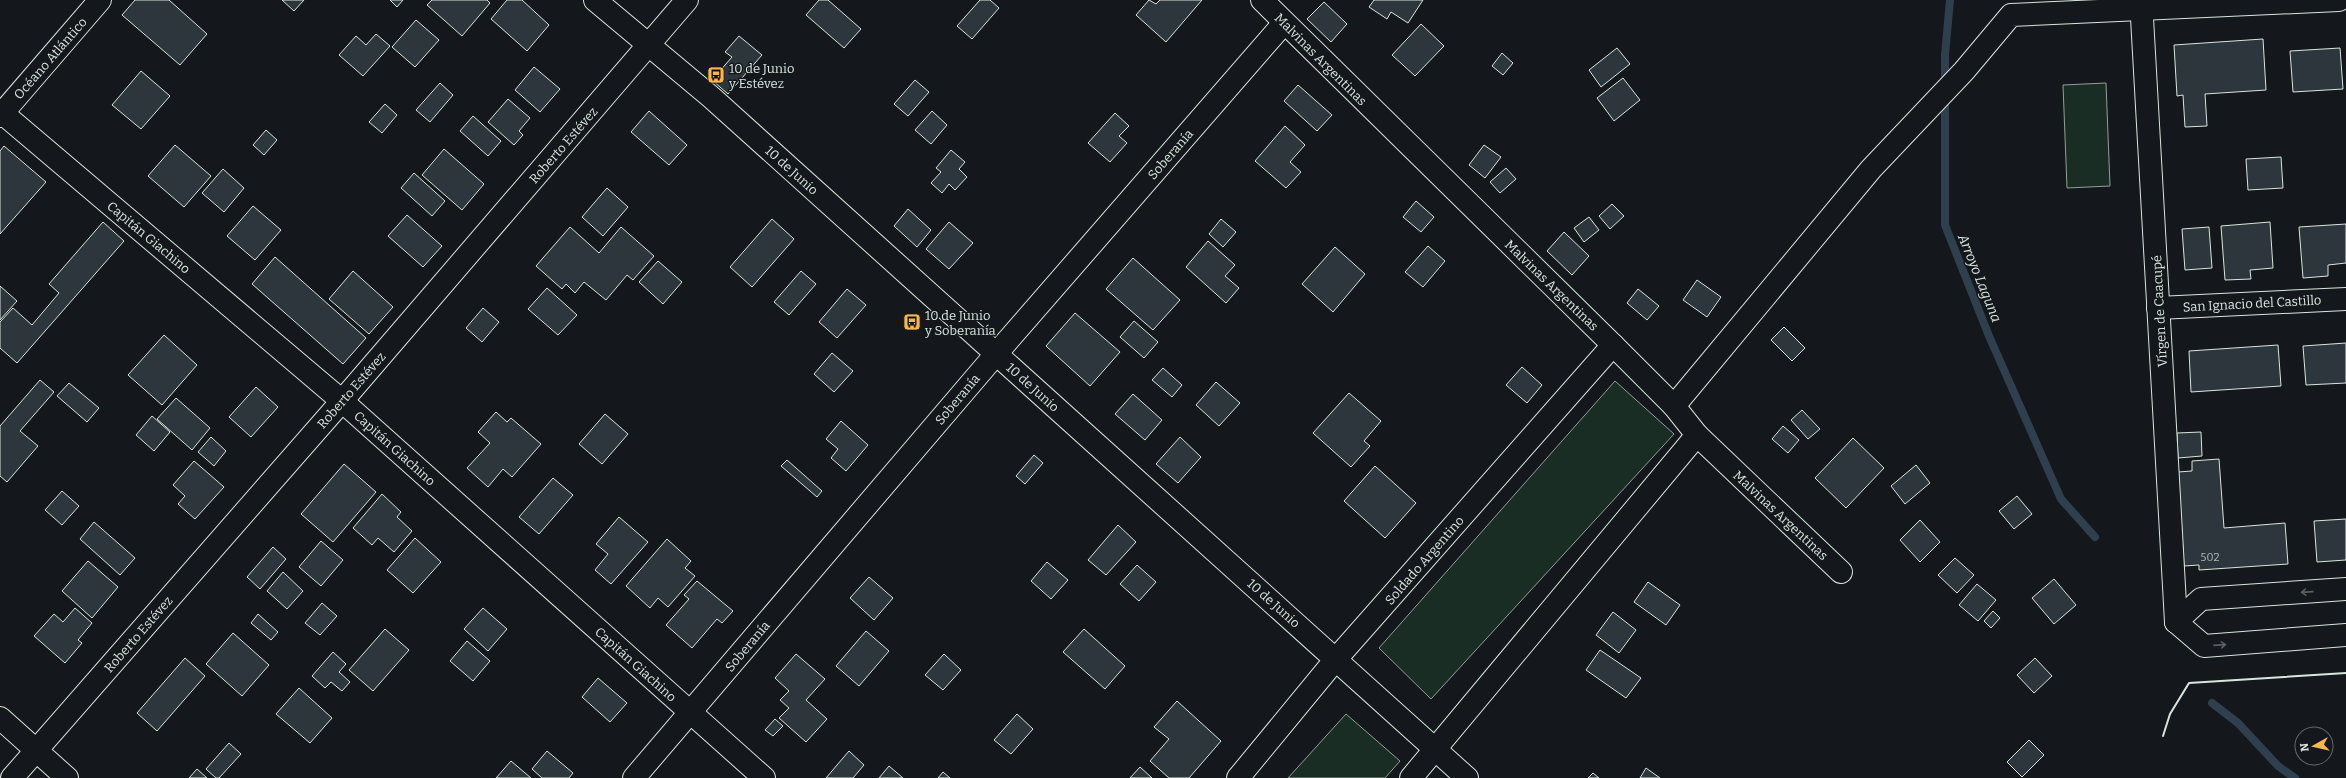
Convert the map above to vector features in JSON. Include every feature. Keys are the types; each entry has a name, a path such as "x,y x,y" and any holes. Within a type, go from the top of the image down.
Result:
{"street":[{"name":"Océano Atlántico","path":"1,114 100,0"},
{"name":"10 de Junio","path":"595,0 723,108 1336,659 1434,750 1467,778"},
{"name":"Roberto Estévez","path":"12,778 342,401 687,0"},
{"name":"Malvinas Argentinas","path":"1262,0 1613,345 1674,406 1697,435 1841,572"},
{"path":"1674,406 1871,169 1964,71 2012,15 2142,5 2339,0"},
{"name":"Vírgen de Caacupé","path":"2142,5 2176,622"},
{"name":"Soberanía","path":"634,778 996,354 1284,23"},
{"name":"Capitán Giachino","path":"1,114 342,401 764,778"},
{"name":"San Ignacio del Castillo","path":"2158,308 2346,298"},
{"name":"Soldado Argentino","path":"1238,778 1336,659 1613,345"},
{"path":"1411,778 1697,435"},
{"path":"2346,589 2201,599 2176,622 2204,646 2346,635"},
{"path":"0,718 68,778"}],"green space":[{"path":"2106,83 2110,186 2067,188 2063,85"},
{"path":"1615,381 1674,434 1431,699 1379,648"},
{"path":"1346,714 1400,761 1385,778 1288,778"}],"building":[{"path":"135,0 169,0 207,34 180,65 122,15"},
{"path":"282,0 304,0 294,11"},
{"path":"390,0 403,0 397,7"},
{"path":"432,0 487,0 490,3 462,36 427,5"},
{"path":"507,0 522,0 549,25 527,51 491,19"},
{"path":"819,0 828,0 861,29 844,48 806,15"},
{"path":"980,0 990,0 999,8 972,39 957,26"},
{"path":"1149,0 1156,4 1160,0 1202,0 1166,42 1136,15"},
{"path":"1374,0 1423,0 1408,23 1391,12 1387,19 1369,7"},
{"path":"1324,2 1347,24 1331,42 1307,19"},
{"path":"416,20 439,40 415,67 392,47"},
{"path":"1421,24 1444,46 1415,76 1392,55"},
{"path":"376,34 390,46 363,76 339,55 356,36 366,45"},
{"path":"739,36 762,55 728,94 712,80 732,57 725,52"},
{"path":"2263,39 2266,90 2205,94 2207,126 2185,127 2183,95 2177,96 2174,45"},
{"path":"1617,48 1630,64 1601,87 1589,70"},
{"path":"2340,48 2343,89 2293,92 2290,51"},
{"path":"1502,53 1513,63 1503,75 1492,66"},
{"path":"534,67 560,89 540,112 515,90"},
{"path":"141,71 170,96 141,129 112,105"},
{"path":"1623,78 1640,100 1614,121 1597,98"},
{"path":"915,80 929,92 908,116 894,104"},
{"path":"440,83 453,95 430,122 416,110"},
{"path":"1298,85 1332,115 1317,131 1284,101"},
{"path":"508,99 530,118 519,131 523,135 514,145 488,122"},
{"path":"385,104 397,115 382,133 369,122"},
{"path":"649,111 687,145 669,165 631,132"},
{"path":"932,111 947,125 931,144 915,130"},
{"path":"1115,113 1129,126 1119,136 1127,143 1110,162 1088,143"},
{"path":"473,116 501,141 488,156 460,131"},
{"path":"1285,126 1305,145 1290,162 1301,172 1286,188 1255,161"},
{"path":"266,130 277,140 264,155 253,145"},
{"path":"175,145 211,176 184,207 148,176"},
{"path":"1484,145 1501,157 1485,178 1469,165"},
{"path":"4,146 46,182 0,234 0,151"},
{"path":"444,149 484,184 462,210 422,175"},
{"path":"951,150 965,162 959,169 967,177 955,190 949,184 942,193 931,183 941,172 936,168"},
{"path":"2281,157 2283,188 2248,190 2246,159"},
{"path":"1506,168 1516,179 1500,193 1490,182"},
{"path":"223,169 244,188 224,212 202,193"},
{"path":"414,173 445,201 432,216 401,188"},
{"path":"607,188 628,207 603,236 582,217"},
{"path":"1416,201 1434,217 1421,232 1403,217"},
{"path":"1612,204 1624,216 1610,229 1599,216"},
{"path":"253,206 281,230 255,260 227,236"},
{"path":"908,209 931,230 917,247 894,226"},
{"path":"407,215 442,246 423,267 388,236"},
{"path":"1589,217 1599,230 1584,242 1574,228"},
{"path":"772,219 794,239 752,287 730,267"},
{"path":"1221,219 1236,232 1223,247 1209,234"},
{"path":"103,222 124,241 17,363 0,348 0,322 13,308 32,325 59,293 49,284"},
{"path":"949,222 973,243 949,269 926,249"},
{"path":"2270,222 2273,268 2250,270 2251,279 2225,280 2221,226"},
{"path":"2346,224 2346,263 2328,265 2328,276 2303,278 2299,227"},
{"path":"570,227 599,253 621,227 654,256 633,280 627,275 606,300 584,282 575,293 566,284 562,289 536,266"},
{"path":"2209,227 2212,268 2185,270 2182,229"},
{"path":"1564,232 1589,256 1572,275 1547,251"},
{"path":"1208,241 1235,265 1225,276 1239,288 1226,303 1186,267"},
{"path":"1428,246 1445,261 1423,287 1405,272"},
{"path":"1335,247 1365,274 1333,312 1302,284"},
{"path":"275,257 366,338 343,364 252,284"},
{"path":"1133,258 1180,300 1153,330 1106,289"},
{"path":"658,261 682,282 663,304 639,282"},
{"path":"353,271 393,307 369,334 329,299"},
{"path":"801,271 816,284 789,315 774,302"},
{"path":"1697,280 1721,297 1707,317 1683,300"},
{"path":"0,286 17,301 0,320"},
{"path":"547,288 577,315 558,335 528,309"},
{"path":"847,289 866,305 837,338 819,322"},
{"path":"1638,289 1659,306 1647,320 1627,303"},
{"path":"483,308 499,322 482,342 466,328"},
{"path":"1075,313 1120,352 1090,386 1046,346"},
{"path":"1134,321 1158,342 1144,358 1120,337"},
{"path":"1784,327 1805,348 1792,361 1771,340"},
{"path":"164,335 197,365 162,405 128,375"},
{"path":"2346,343 2346,383 2306,385 2303,346"},
{"path":"2278,345 2281,386 2191,392 2189,351"},
{"path":"832,353 853,371 834,392 814,374"},
{"path":"1522,367 1542,385 1527,403 1506,385"},
{"path":"1163,368 1182,385 1172,397 1152,380"},
{"path":"40,380 54,392 20,431 38,446 7,482 0,476 0,426"},
{"path":"1216,382 1240,403 1219,426 1196,405"},
{"path":"69,383 99,408 87,422 57,396"},
{"path":"256,387 278,407 251,437 229,417"},
{"path":"1349,393 1381,421 1364,441 1370,446 1351,467 1313,433"},
{"path":"1133,394 1162,420 1145,440 1115,414"},
{"path":"176,398 210,428 192,450 157,419"},
{"path":"1802,410 1820,429 1808,439 1791,420"},
{"path":"496,412 507,422 511,418 541,444 512,477 503,469 488,487 467,468 490,443 478,432"},
{"path":"605,414 628,434 602,464 579,444"},
{"path":"152,416 170,432 154,451 136,435"},
{"path":"841,421 868,445 846,471 831,458 838,449 826,439"},
{"path":"1783,426 1799,440 1788,453 1772,439"},
{"path":"2201,432 2202,456 2178,458 2177,433"},
{"path":"211,437 226,451 214,466 198,452"},
{"path":"1180,437 1201,457 1178,483 1156,464"},
{"path":"1853,438 1884,468 1846,508 1815,478"},
{"path":"1034,455 1043,463 1025,484 1016,476"},
{"path":"2219,459 2224,528 2285,523 2288,564 2199,570 2199,565 2184,566 2178,472 2192,471 2192,461"},
{"path":"787,460 822,491 817,497 781,466"},
{"path":"194,461 224,487 195,519 178,504 185,496 173,485"},
{"path":"344,464 376,492 333,542 301,514"},
{"path":"1916,465 1930,483 1905,504 1891,486"},
{"path":"1375,466 1416,503 1385,538 1344,501"},
{"path":"553,478 573,495 539,534 519,517"},
{"path":"62,491 79,506 62,525 45,510"},
{"path":"382,494 401,512 397,517 412,531 394,552 378,538 372,545 353,528"},
{"path":"2017,496 2032,514 2014,529 1999,511"},
{"path":"619,517 648,542 611,584 595,570 608,554 596,544"},
{"path":"2346,519 2346,560 2317,562 2314,521"},
{"path":"1920,520 1940,542 1920,562 1900,540"},
{"path":"94,522 135,558 120,575 80,539"},
{"path":"1118,525 1136,542 1106,575 1088,560"},
{"path":"415,538 441,562 413,593 387,570"},
{"path":"667,539 691,561 685,568 695,576 668,607 658,598 650,608 626,586"},
{"path":"321,541 343,560 321,586 299,567"},
{"path":"273,547 286,559 260,589 247,577"},
{"path":"1955,558 1974,575 1957,593 1938,575"},
{"path":"88,561 118,587 92,618 62,591"},
{"path":"1047,562 1068,580 1051,599 1031,581"},
{"path":"1137,565 1156,582 1139,601 1120,584"},
{"path":"283,572 303,591 287,609 267,591"},
{"path":"869,577 893,598 874,620 850,598"},
{"path":"2054,579 2076,605 2054,624 2032,598"},
{"path":"697,581 733,611 722,623 717,619 692,648 666,625 689,599 684,595"},
{"path":"1648,582 1680,605 1666,625 1634,602"},
{"path":"1977,584 1996,600 1978,621 1959,605"},
{"path":"322,603 337,616 320,635 305,623"},
{"path":"75,608 92,623 78,640 82,643 65,663 34,636 54,614 63,622"},
{"path":"483,608 507,629 488,651 464,629"},
{"path":"1993,611 2000,618 1991,628 1984,621"},
{"path":"1613,612 1636,630 1619,653 1596,635"},
{"path":"258,614 278,632 271,640 251,623"},
{"path":"385,629 409,650 373,691 349,670"},
{"path":"1084,629 1125,666 1105,689 1063,652"},
{"path":"866,631 889,651 859,686 836,666"},
{"path":"233,633 269,665 242,696 206,664"},
{"path":"467,641 490,661 473,681 450,661"},
{"path":"1600,650 1641,678 1626,698 1586,670"},
{"path":"333,652 346,664 339,672 350,682 342,691 331,682 325,688 312,676"},
{"path":"796,654 825,679 806,700 827,719 806,742 779,718 789,708 780,700 789,691 775,678"},
{"path":"944,654 961,670 943,690 925,675"},
{"path":"185,658 205,676 157,731 137,713"},
{"path":"2035,658 2052,676 2034,693 2017,675"},
{"path":"598,678 627,703 610,722 582,697"},
{"path":"299,688 332,718 310,743 276,714"},
{"path":"1177,701 1221,741 1189,778 1169,778 1150,761 1169,739 1154,727"},
{"path":"1017,714 1033,729 1011,754 994,740"},
{"path":"775,719 783,726 773,736 765,730"},
{"path":"2029,740 2044,755 2022,777 2007,762"},
{"path":"229,743 241,754 219,778 216,778 206,769"},
{"path":"547,751 573,773 569,778 542,778 532,769"},
{"path":"849,751 864,765 853,778 826,778"},
{"path":"511,761 531,778 496,778"},
{"path":"889,766 903,778 879,778"},
{"path":"1140,767 1152,778 1130,778"},
{"path":"1646,768 1660,778 1640,778"},
{"path":"197,769 207,778 189,778"},
{"path":"943,772 950,778 938,778"},
{"path":"1593,773 1599,778 1588,778"}],"waterway":[{"name":"Arroyo Laguna","path":"1945,85 1945,55 1950,0"},
{"name":"Arroyo Laguna","path":"1945,97 1945,225 1989,336 2061,499 2095,537"},
{"name":"Arroyo Laguna","path":"2212,703 2238,723 2278,766 2295,778"}],"wall":[{"path":"2163,736 2170,714 2189,683 2346,673"}],"place":[{"name":"10 de Junio y Estévez","path":"716,75"},
{"name":"10 de Junio y Soberanía","path":"912,322"}]}
